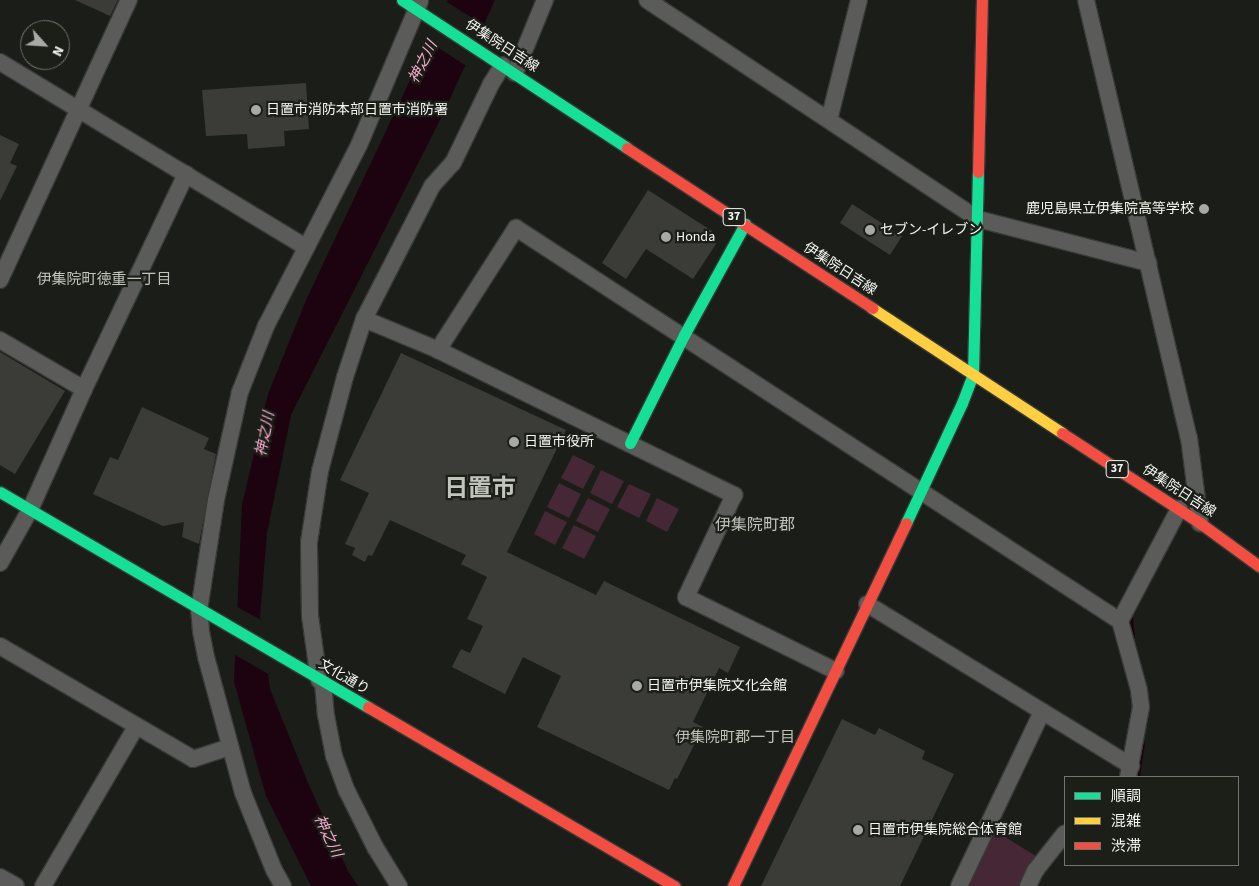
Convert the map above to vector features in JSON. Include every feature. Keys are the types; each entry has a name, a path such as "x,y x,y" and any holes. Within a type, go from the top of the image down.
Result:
{"street":[{"path":"0,280 129,0"},
{"name":"伊集院日吉線","path":"402,0 422,9 504,66 1179,509 1259,566"},
{"path":"399,886 375,847 346,791 334,756 326,715 316,679 310,616 309,542 320,471 345,377 364,319 432,186 454,163 491,84 545,0"},
{"path":"647,0 978,219 1148,263"},
{"path":"829,120 860,0"},
{"path":"733,886 921,491 962,403 973,374 982,0"},
{"path":"1086,0 1189,438 1200,523"},
{"path":"283,886 274,870 243,793 206,657 199,610 216,500 240,392 266,326 359,145 422,9"},
{"path":"0,62 79,108 305,247"},
{"path":"0,562 30,510 84,389 186,174"},
{"path":"630,443 684,335 745,224"},
{"path":"438,350 516,228 684,335 1120,620 1139,690 1141,707 1129,772 1042,712 868,604"},
{"path":"364,319 438,350 734,495 686,597 836,670"},
{"path":"0,340 84,389"},
{"name":"文化通り","path":"0,492 316,679 674,886"},
{"path":"1120,620 1179,509"},
{"path":"0,646 193,759 230,747"},
{"path":"959,886 1042,712"},
{"path":"43,886 136,727"},
{"path":"1028,886 1034,871 1064,834"},
{"path":"0,876 16,886"}],"shaded area":[{"path":"573,455 595,466 583,489 561,478"},
{"path":"601,470 624,481 612,504 590,493"},
{"path":"559,483 581,494 569,518 547,507"},
{"path":"629,484 651,494 639,518 617,507"},
{"path":"588,498 610,509 598,532 576,521"},
{"path":"657,498 679,509 667,532 646,521"},
{"path":"545,511 567,522 555,545 534,534"},
{"path":"574,525 596,536 584,559 562,548"},
{"path":"994,830 1039,858 1024,886 968,886"}],"water":[{"name":"神之川","path":"448,0 495,0 444,112 291,415 267,533 260,617 270,689 308,783 348,871 358,886 311,886 266,796 234,682 242,505 268,394 307,298"}],"pier":[{"path":"445,1 487,27 468,67 426,40"},
{"path":"234,605 263,621 270,675 232,653"}],"building":[{"path":"75,0 118,0 110,16"},
{"name":"日置市消防本部日置市消防署","path":"306,83 309,129 284,131 285,146 248,149 247,134 206,136 202,90"},
{"path":"0,135 19,144 10,163 17,166 0,201"},
{"name":"Honda","path":"648,190 712,231 716,244 693,279 646,249 626,279 602,263"},
{"path":"852,204 902,236 890,255 840,223"},
{"path":"0,352 65,391 15,474 0,465"},
{"path":"401,353 566,430 507,552 596,595 604,581 740,647 728,673 719,668 693,722 703,727 677,779 675,778 669,790 537,727 561,676 523,657 505,694 452,667 461,649 470,653 483,626 467,619 487,577 461,564 466,555 390,520 372,556 368,555 365,562 352,555 355,548 345,544 369,493 340,480"},
{"path":"142,407 209,438 204,449 216,454 199,544 182,537 184,522 163,526 93,494 110,457 118,460"},
{"name":"日置市伊集院総合体育館","path":"842,719 875,735 879,728 925,751 922,759 954,774 900,886 761,886"}],"waterway":[{"path":"1130,616 1132,637"},
{"path":"1137,776 1142,743"}],"traffic: fast":[{"path":"402,0 627,148"},
{"path":"906,523 962,403 973,374 978,172"},
{"path":"630,443 684,335 745,224"},
{"path":"0,492 368,707"}],"traffic: slow":[{"path":"872,308 1062,433"}],"traffic: jam":[{"path":"978,172 982,0"},
{"path":"627,148 872,308"},
{"path":"1062,433 1200,523 1259,566"},
{"path":"733,886 906,523"},
{"path":"368,707 674,886"}],"place":[{"name":"日置市消防本部日置市消防署","path":"256,110"},
{"name":"鹿児島県立伊集院高等学校","path":"1204,209"},
{"name":"セブン-イレブン","path":"870,230"},
{"name":"Honda","path":"666,237"},
{"name":"日置市役所","path":"514,442"},
{"name":"日置市伊集院文化会館","path":"637,686"},
{"name":"日置市伊集院総合体育館","path":"858,830"}],"district":[{"name":"伊集院町徳重一丁目","path":"104,280"},
{"name":"日置市","path":"480,489"},
{"name":"伊集院町郡","path":"755,525"},
{"name":"伊集院町郡一丁目","path":"735,738"}]}
